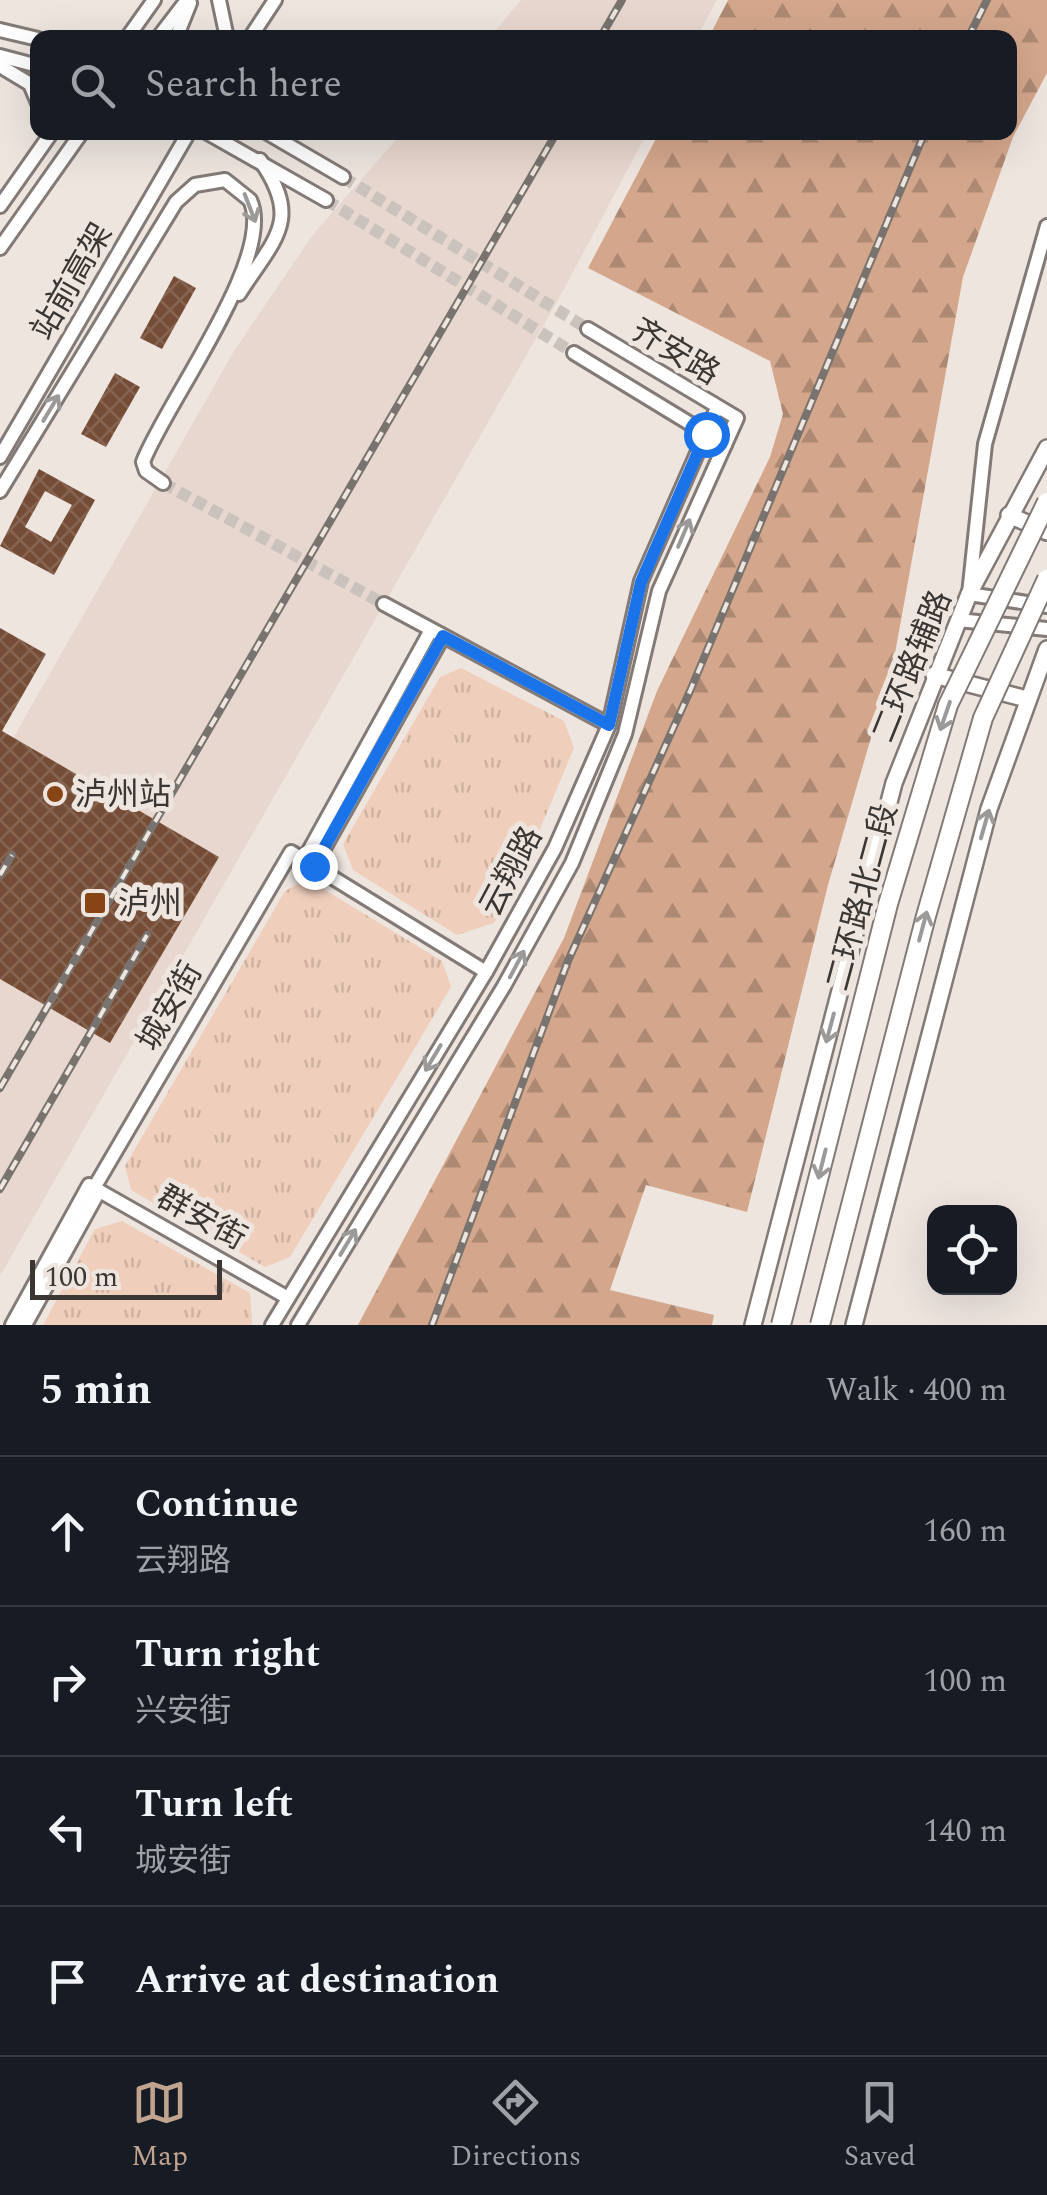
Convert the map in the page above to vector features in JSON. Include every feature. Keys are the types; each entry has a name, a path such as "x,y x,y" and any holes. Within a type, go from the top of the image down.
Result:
{"highway":[{"name":"二环路北二段","path":"781,1325 888,904 948,705 1047,502"},
{"name":"二环路北二段","path":"820,1325 926,916 978,736 1047,579"}],"main road":[{"name":"二环路辅路","path":"754,1325 894,783 958,620 1047,448"},
{"path":"1010,515 1047,532"},
{"path":"854,1325 945,964 989,809 1047,650"},
{"path":"934,675 1028,698"}],"street":[{"path":"133,30 154,0"},
{"path":"165,30 189,0"},
{"path":"179,30 189,0"},
{"path":"220,0 226,30"},
{"path":"255,30 275,0"},
{"path":"0,30 30,37"},
{"path":"0,56 30,64"},
{"path":"0,66 30,84"},
{"path":"32,161 36,140"},
{"path":"0,206 46,140"},
{"path":"0,248 76,140"},
{"path":"69,150 81,140"},
{"name":"站前高架","path":"0,457 184,140"},
{"path":"221,140 326,200"},
{"path":"280,140 342,177"},
{"path":"163,483 150,476 144,462 211,336 281,224 281,192 260,160"},
{"path":"0,491 181,194 204,181 234,184 250,200 255,230 211,336"},
{"path":"1047,226 985,444 970,594 1047,606"},
{"name":"齐安路","path":"588,330 737,418"},
{"name":"齐安路","path":"574,353 724,444"},
{"name":"云翔路","path":"272,1325 486,972 555,848 609,725 641,582 718,408"},
{"name":"云翔路","path":"298,1325 504,986 572,863 625,734 659,591 737,418"},
{"path":"384,604 609,725"},
{"path":"958,620 1047,629"},
{"path":"437,633 309,863 486,972"},
{"name":"城安街","path":"12,1325 291,852 309,863"},
{"name":"城安街","path":"25,1325 94,1188"},
{"name":"群安街","path":"94,1188 288,1298"}],"shaded area":[{"path":"521,0 717,0 701,30 496,30"},
{"path":"396,140 643,140 563,291 0,1276 0,761 234,351 312,236"}],"green space":[{"path":"728,0 1047,0 1047,73 1017,129 1017,30 713,30"},
{"path":"655,140 1012,140 963,277 894,659 828,885 747,1212 646,1185 610,1290 714,1315 712,1325 358,1325 564,938 657,691 770,457 783,414 770,361 588,268"},
{"path":"461,668 564,721 574,748 524,867 494,923 457,935 353,870 343,844 440,677"},
{"path":"307,879 442,961 451,987 290,1257 265,1267 131,1190 125,1166 285,891"},
{"path":"122,1221 250,1293 252,1325 43,1325 95,1229"}],"building":[{"path":"174,276 196,288 162,349 140,338"},
{"path":"115,373 140,387 106,447 81,434"},
{"path":"39,469 95,500 54,575 0,546","holes":["45,491 72,505 51,542 25,527"]},
{"name":"泸州站","path":"0,628 46,654 2,731 219,857 110,1043 0,979"}],"tunnel":[{"path":"343,177 588,329"},
{"path":"326,200 574,353"},
{"path":"163,483 384,604"}],"railway":[{"path":"605,30 622,0"},
{"path":"972,30 987,0"},
{"path":"0,1088 552,140"},
{"path":"432,1325 568,961 690,691 922,140"},
{"path":"0,875 12,855"},
{"path":"0,1189 147,935"}],"place":[{"name":"泸州站","path":"55,794"},
{"name":"泸州","path":"95,903"}],"route":[{"path":"314,866 443,636 609,725 641,582 706,434"}]}
